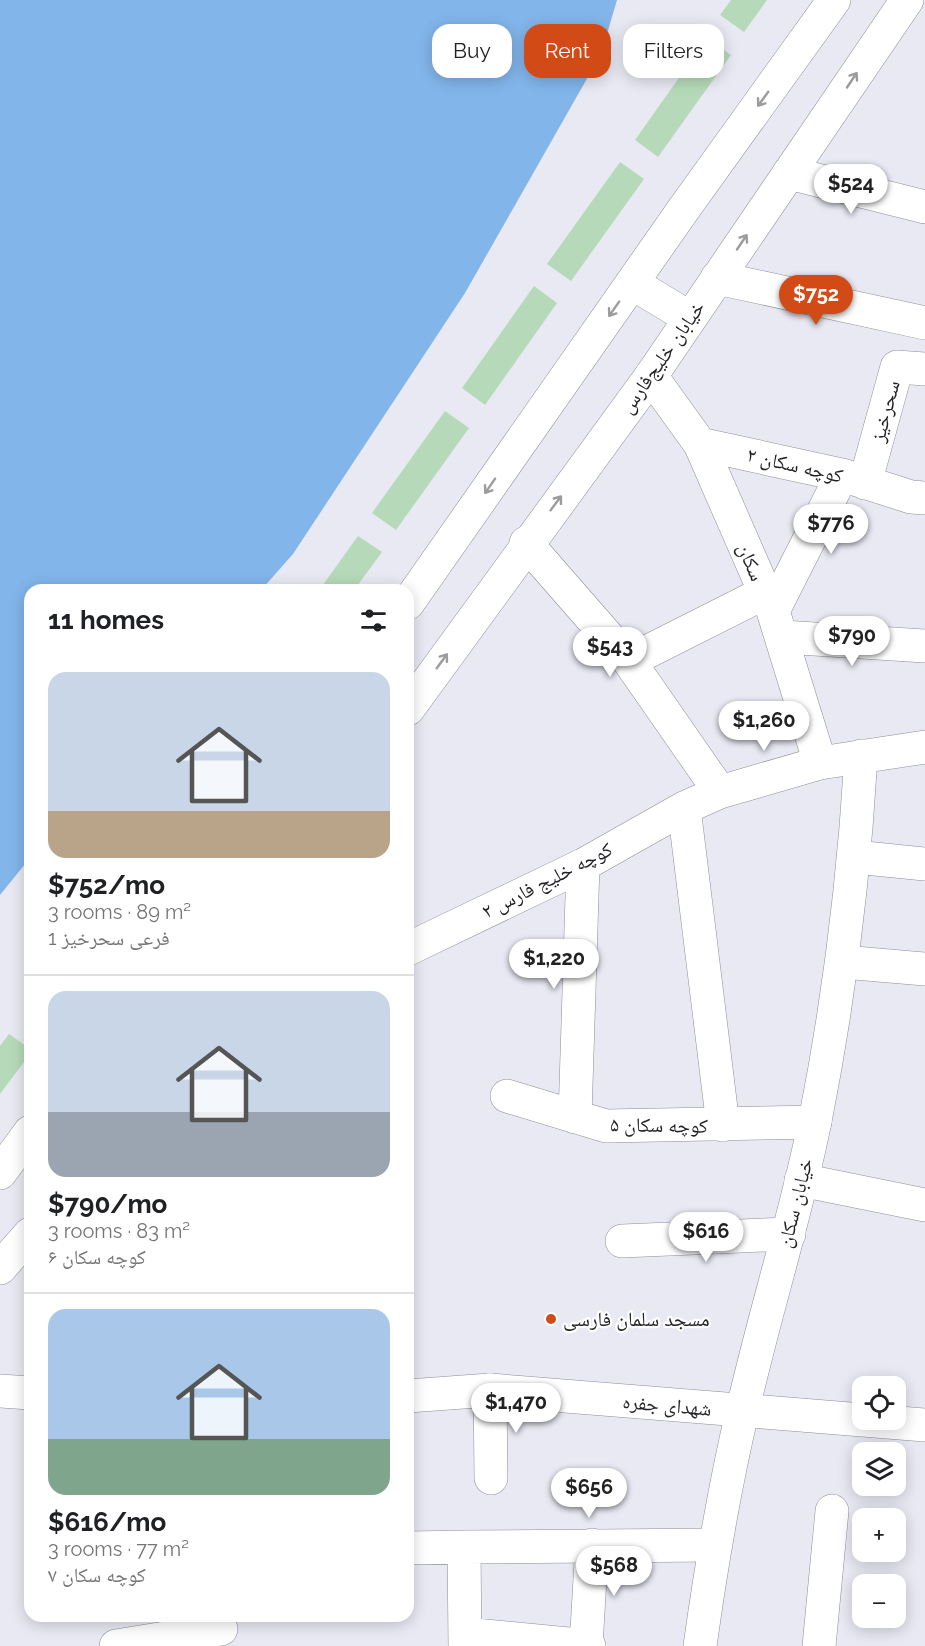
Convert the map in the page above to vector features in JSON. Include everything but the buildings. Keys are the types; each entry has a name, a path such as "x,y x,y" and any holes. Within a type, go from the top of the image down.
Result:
{"street":[{"path":"414,594 834,0"},
{"name":"خیابان خلیج‌فارس","path":"414,701 526,543 651,376 907,0"},
{"path":"789,173 925,207"},
{"path":"717,278 925,323"},
{"path":"632,283 690,318"},
{"name":"سحرخیز","path":"854,479 897,367 925,369"},
{"name":"سکان","path":"651,376 700,444 773,614 820,763"},
{"name":"کوچه سکان ۲","path":"700,444 854,479 911,497 925,498"},
{"path":"773,614 854,479"},
{"path":"526,543 629,661 720,792"},
{"path":"629,661 773,614 925,646"},
{"name":"کوچه خلیج فارس ۲","path":"414,946 583,865 684,808 720,792 820,763 925,747"},
{"name":"خیابان سکان","path":"700,1646 714,1545 742,1412 789,1234 815,1122 843,962 855,857 861,756"},
{"path":"684,808 723,1125"},
{"path":"855,857 925,864"},
{"path":"575,1117 583,865"},
{"path":"843,962 925,969"},
{"name":"کوچه سکان ۵","path":"507,1096 606,1126 815,1122"},
{"path":"0,1173 24,1140"},
{"path":"801,1180 925,1205"},
{"path":"622,1241 789,1234"},
{"path":"0,1268 24,1241"},
{"path":"490,1390 491,1478"},
{"name":"شهدای جفره","path":"414,1395 490,1390 925,1425"},
{"path":"0,1391 24,1393"},
{"path":"819,1646 832,1511"},
{"path":"464,1547 465,1640 587,1646 592,1545"},
{"path":"414,1548 714,1545"},
{"path":"117,1646 222,1630"}],"green space":[{"path":"731,0 767,0 744,32 720,15"},
{"path":"724,50 731,55 724,65"},
{"path":"679,78 715,78 658,157 635,140"},
{"path":"620,162 644,179 571,281 547,264"},
{"path":"534,286 557,303 485,405 462,388"},
{"path":"445,411 469,428 396,530 372,513"},
{"path":"358,536 382,552 359,584 324,584"},
{"path":"9,1034 24,1045 24,1062 0,1094 0,1046"}],"water":[{"path":"0,0 617,0 610,24 524,24 524,78 587,78 465,293 293,554 266,584 24,584 24,865 0,895"}],"place":[{"name":"مسجد سلمان فارسی","path":"551,1319"}]}
